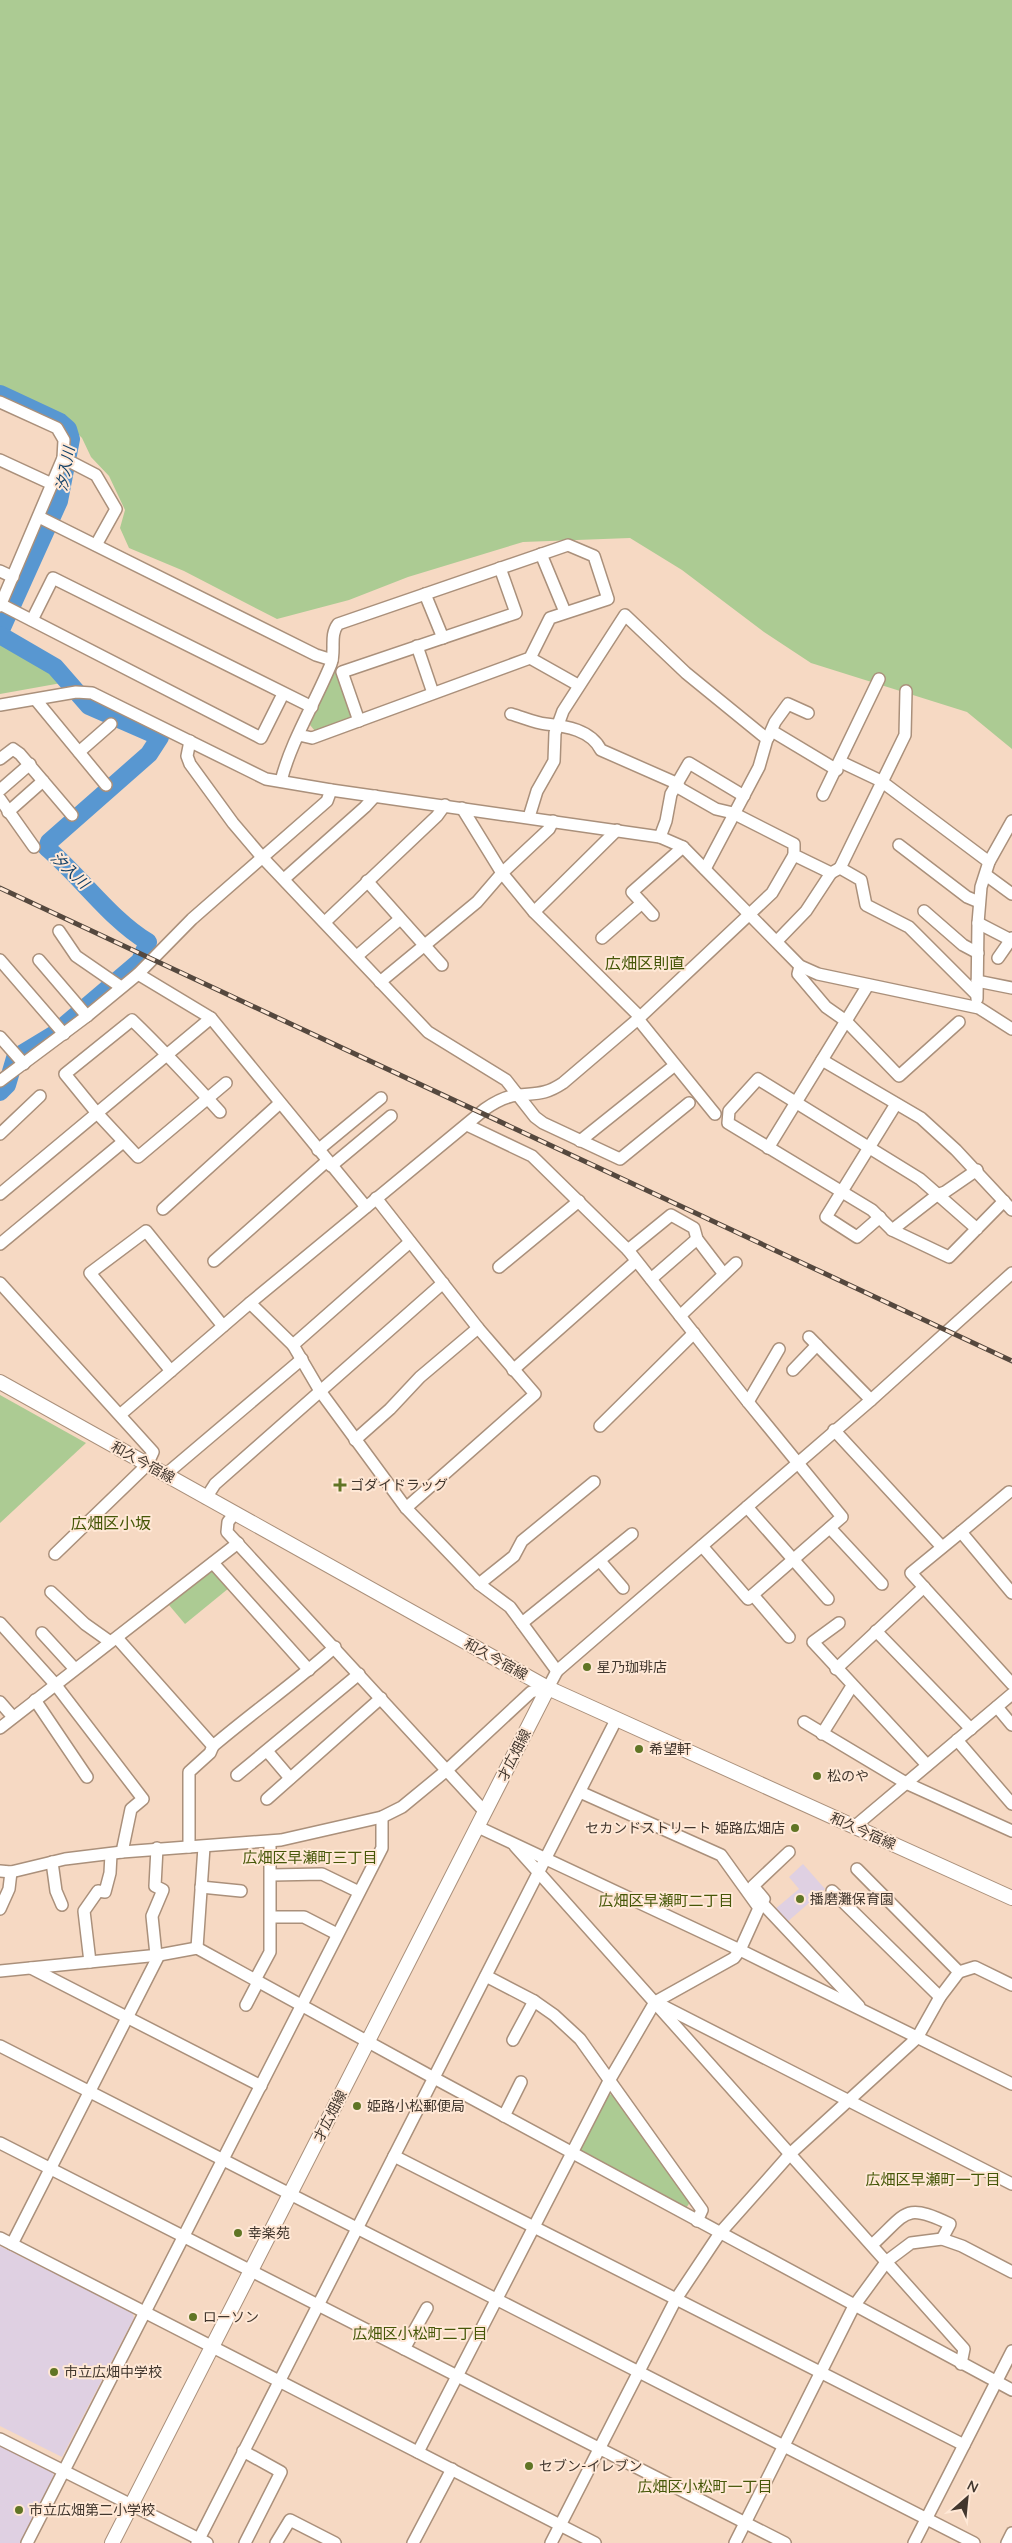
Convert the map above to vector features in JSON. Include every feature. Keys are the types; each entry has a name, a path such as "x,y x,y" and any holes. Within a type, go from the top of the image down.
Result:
{"main road":[{"name":"和久今宿線","path":"0,1382 548,1688 1012,1898"},
{"name":"才広畑線","path":"112,2543 548,1688"}],"street":[{"path":"0,402 57,428 64,440 63,458 40,517 0,605 260,738 283,694"},
{"path":"63,458 96,475 116,509 96,545"},
{"path":"0,460 52,484"},
{"path":"40,517 316,655 332,660"},
{"path":"281,782 299,735 332,660 332,631 338,624 568,545 594,556 608,599 550,618 530,658 312,738 299,735"},
{"path":"542,554 565,612"},
{"path":"359,721 342,672 516,613 500,568"},
{"path":"0,571 13,577"},
{"path":"32,620 52,578 312,707"},
{"path":"425,594 443,638"},
{"path":"528,817 536,791 554,761 558,724 578,685 625,615 686,673 769,735 839,766 881,781 989,862"},
{"path":"418,646 434,693"},
{"path":"530,658 578,685"},
{"path":"823,795 839,766 856,724 879,679"},
{"path":"776,941 806,911 836,871 869,812 881,781 905,735 906,691"},
{"path":"0,705 76,692 92,693 266,779 331,790 660,836 683,847 800,966 818,974 978,1008 1012,1029"},
{"path":"36,700 106,786"},
{"path":"705,869 717,850 733,813 759,767 775,722 788,704 808,713"},
{"path":"120,1414 376,1198 494,1103 517,1095 535,1095 550,1091 563,1084 639,1018 772,893 794,854 794,844 733,813 716,809 681,789 676,783 601,750 596,740 558,724 545,724 511,714"},
{"path":"79,752 111,724"},
{"path":"190,741 187,756 190,764 233,823 262,857 428,1032 506,1080 535,1117 620,1159 689,1103"},
{"path":"0,759 14,749 30,764 72,815"},
{"path":"660,836 666,821 670,794 689,763 744,796"},
{"path":"30,764 0,798 34,847"},
{"path":"8,812 43,781"},
{"path":"0,1080 20,1068 62,1031 87,1016 138,974 192,919 327,801 331,790"},
{"path":"284,879 366,807 375,796"},
{"path":"325,922 437,816 445,805"},
{"path":"462,808 502,872 534,912 639,1018 715,1114"},
{"path":"380,982 477,902 502,872 550,829 553,821"},
{"path":"534,912 617,830"},
{"path":"978,1008 976,994 979,902 989,862 1010,830"},
{"path":"899,845 967,897 979,902"},
{"path":"653,915 632,892 683,847"},
{"path":"794,854 863,882 863,898 866,905 909,927 919,935 976,994"},
{"path":"986,876 1012,894"},
{"path":"367,881 442,965"},
{"path":"602,938 642,903"},
{"path":"924,911 963,945 978,953"},
{"path":"357,956 400,919"},
{"path":"919,935 933,919"},
{"path":"978,923 1012,939 998,958"},
{"path":"59,931 76,956 121,987"},
{"path":"0,960 62,1031"},
{"path":"39,960 87,1016"},
{"path":"800,966 798,974 826,1007 846,1021 900,1076 959,1022"},
{"path":"138,974 211,1018 366,1207"},
{"path":"977,981 1012,988"},
{"path":"768,1148 868,985"},
{"path":"0,1194 211,1018"},
{"path":"220,1112 208,1098 167,1054 132,1020 65,1074 96,1112 138,1157 208,1098 226,1083"},
{"path":"0,1037 16,1055 20,1068"},
{"path":"822,1060 921,1118 977,1170 1012,1210"},
{"path":"580,1140 670,1069"},
{"path":"977,1229 920,1179 758,1080 729,1110 728,1123 872,1210 892,1230 949,1257 977,1229 1004,1201"},
{"path":"0,1134 40,1096"},
{"path":"318,1150 381,1098"},
{"path":"163,1209 280,1103"},
{"path":"880,1217 857,1237 826,1217 896,1104"},
{"path":"214,1261 329,1163 391,1116"},
{"path":"468,1125 532,1156 628,1250 842,1517 748,1599 702,1546"},
{"path":"0,1244 123,1142"},
{"path":"892,1230 937,1194 945,1192 977,1170"},
{"path":"376,1198 478,1328 535,1394 406,1508"},
{"path":"499,1267 579,1201"},
{"path":"628,1250 671,1215 694,1228 697,1239 723,1273"},
{"path":"171,1371 90,1273 146,1231 223,1326"},
{"path":"651,1279 697,1239"},
{"path":"293,1345 410,1242"},
{"path":"513,1370 636,1262"},
{"path":"680,1316 723,1273 736,1263"},
{"path":"0,1909 9,1889 5,1872 52,1862 157,1848 270,1842 382,1818 402,1808 447,1770 531,1692 548,1688 557,1672 798,1461 871,1400 1012,1273"},
{"path":"0,1283 153,1452 147,1465 55,1554"},
{"path":"206,1498 215,1484 443,1283"},
{"path":"250,1303 293,1345 320,1391 406,1508 479,1584 510,1607 557,1672"},
{"path":"355,1440 390,1409 420,1377 478,1328"},
{"path":"600,1426 643,1382 667,1363 694,1333"},
{"path":"794,1370 813,1341 871,1400"},
{"path":"748,1402 779,1349"},
{"path":"165,1475 302,1359"},
{"path":"834,1430 942,1548"},
{"path":"479,1584 514,1556 522,1541 594,1482"},
{"path":"1011,1492 911,1573 1012,1684"},
{"path":"747,1507 828,1599"},
{"path":"234,1514 227,1527 227,1532 485,1812"},
{"path":"830,1528 882,1584"},
{"path":"961,1532 1011,1590"},
{"path":"522,1623 632,1534"},
{"path":"0,1728 74,1668 238,1543"},
{"path":"600,1561 623,1588"},
{"path":"213,1563 309,1670"},
{"path":"836,1669 924,1587"},
{"path":"51,1592 85,1624 113,1640 214,1746"},
{"path":"753,1594 789,1637"},
{"path":"0,1623 55,1684 143,1799 131,1809 105,1892 98,1891 84,1911 90,1962"},
{"path":"839,1623 813,1642 927,1765"},
{"path":"876,1631 970,1729"},
{"path":"42,1633 74,1668"},
{"path":"189,1847 189,1772 210,1753 214,1746 256,1709 309,1670 335,1647"},
{"path":"237,1775 359,1674"},
{"path":"822,1734 852,1686"},
{"path":"854,1827 1012,1694"},
{"path":"266,1799 381,1698"},
{"path":"35,1700 87,1777"},
{"path":"0,1702 13,1717"},
{"path":"997,1707 1012,1725"},
{"path":"0,2438 201,2542 243,2451 616,1720"},
{"path":"804,1722 906,1783 1012,1831"},
{"path":"957,1740 1012,1804"},
{"path":"267,1751 290,1778"},
{"path":"580,1792 721,1855 760,1906 865,2013"},
{"path":"27,2543 382,1848 382,1818"},
{"path":"478,1827 740,1950 1012,2084"},
{"path":"246,2005 270,1952 272,1875 270,1842"},
{"path":"197,1948 204,1846"},
{"path":"515,1846 792,2153 964,2349 961,2364"},
{"path":"12,2244 158,1955 152,1916 163,1890 155,1886 157,1848"},
{"path":"418,2452 498,2300 609,2081 655,2002 734,1958 740,1950 764,1899 753,1886 789,1852"},
{"path":"52,1862 56,1891 62,1906"},
{"path":"857,1869 959,1972"},
{"path":"272,1875 322,1874 359,1892"},
{"path":"202,1887 241,1891"},
{"path":"832,1891 940,1997"},
{"path":"271,1917 304,1917 337,1934"},
{"path":"0,1971 158,1955 197,1948 697,2221 1012,2390"},
{"path":"31,1968 260,2086"},
{"path":"551,2543 676,2299 720,2233 792,2153 917,2038 940,1997 959,1972 975,1968 1012,1984"},
{"path":"486,1976 534,2001 554,2015 580,2039 702,2210 697,2221"},
{"path":"513,2040 534,2001"},
{"path":"655,2002 1012,2184"},
{"path":"0,2046 974,2543"},
{"path":"504,2116 521,2082"},
{"path":"0,2143 785,2543"},
{"path":"394,2156 964,2445"},
{"path":"873,2244 906,2214 914,2211 927,2213 950,2224 942,2239"},
{"path":"0,2238 595,2543"},
{"path":"734,2543 854,2306 887,2260 911,2243 942,2239 962,2246 1012,2272"},
{"path":"404,2349 427,2308"},
{"path":"914,2543 1012,2351"},
{"path":"243,2451 281,2472 245,2543"},
{"path":"413,2543 452,2469"},
{"path":"276,2543 290,2520 335,2543"},
{"path":"1007,2543 1012,2533"}],"shaded area":[{"name":"播磨灘保育園","path":"803,1864 825,1889 786,1923 774,1910 799,1889 789,1877"},
{"name":"市立広畑中学校","path":"0,2246 132,2312 134,2318 62,2457 0,2426"},
{"name":"市立広畑第二小学校","path":"0,2443 52,2470 54,2476 20,2543 0,2543"}],"green space":[{"path":"0,0 1012,0 1012,749 967,712 811,663 764,632 682,570 630,538 523,542 408,577 349,600 277,619 184,571 129,548 120,528 125,510 109,476 91,457 82,438 61,417 33,401 0,387"},
{"path":"0,637 54,668 67,682 0,694"},
{"path":"334,670 338,670 353,714 349,720 315,731 310,725"},
{"path":"0,1395 86,1443 0,1523"},
{"path":"213,1568 229,1588 185,1624 169,1605"},
{"path":"608,2094 614,2095 691,2201 686,2208 582,2152 580,2148"}],"waterway":[{"name":"汐入川","path":"0,394 60,422 68,429 71,439 59,501 0,632"},
{"name":"汐入川","path":"0,635 55,667 89,706 160,737 149,754 49,842 47,848 121,922 148,942 140,961 53,1035 15,1058 7,1085 0,1092"}],"railway":[{"path":"0,888 1012,1361"}],"place":[{"name":"ゴダイドラッグ","path":"340,1485"},
{"name":"星乃珈琲店","path":"587,1667"},
{"name":"希望軒","path":"639,1749"},
{"name":"松のや","path":"817,1776"},
{"name":"セカンドストリート 姫路広畑店","path":"795,1828"},
{"name":"播磨灘保育園","path":"800,1899"},
{"name":"姫路小松郵便局","path":"357,2106"},
{"name":"幸楽苑","path":"238,2233"},
{"name":"ローソン","path":"193,2317"},
{"name":"市立広畑中学校","path":"54,2372"},
{"name":"セブン-イレブン","path":"529,2466"},
{"name":"市立広畑第二小学校","path":"19,2510"}],"district":[{"name":"広畑区則直","path":"645,963"},
{"name":"広畑区小坂","path":"111,1523"},
{"name":"広畑区早瀬町三丁目","path":"310,1857"},
{"name":"広畑区早瀬町二丁目","path":"666,1900"},
{"name":"広畑区早瀬町一丁目","path":"933,2179"},
{"name":"広畑区小松町二丁目","path":"420,2333"},
{"name":"広畑区小松町一丁目","path":"705,2486"}]}
